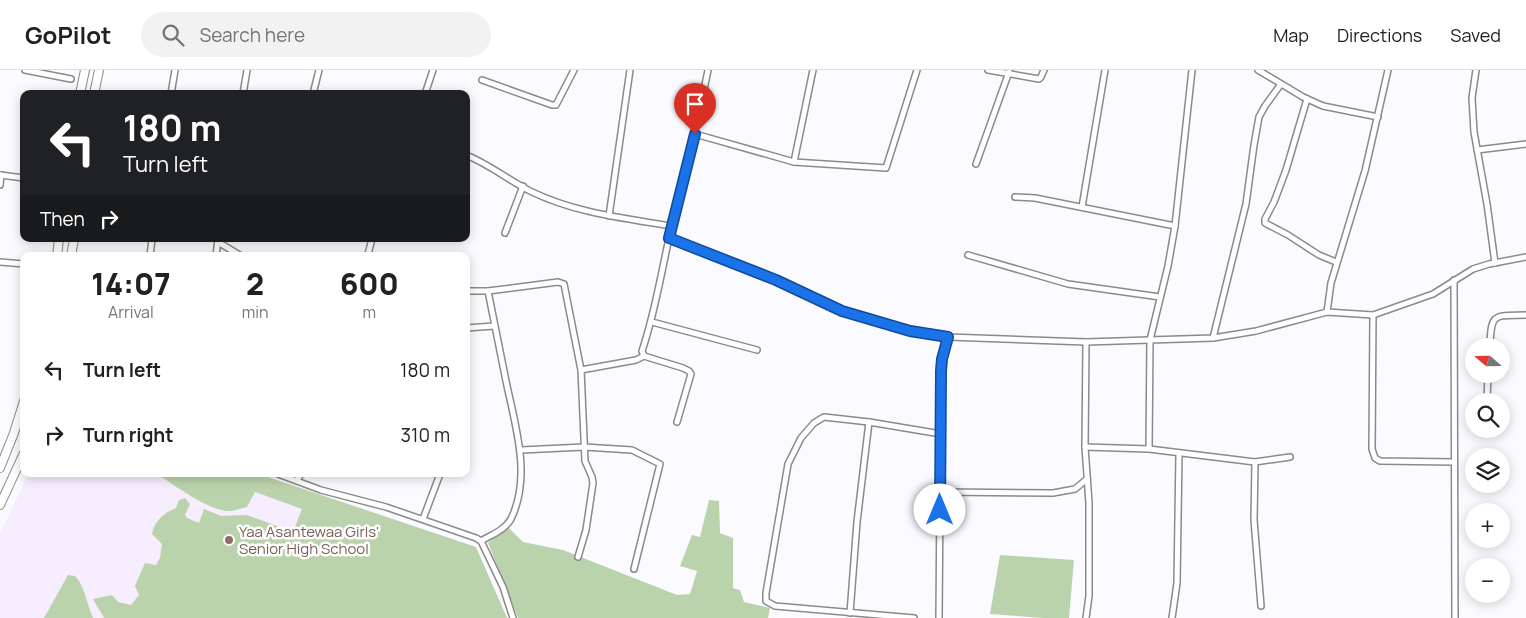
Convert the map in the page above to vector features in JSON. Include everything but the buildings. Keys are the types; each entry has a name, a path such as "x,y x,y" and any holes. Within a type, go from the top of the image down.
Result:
{"main road":[{"path":"81,90 85,70"},
{"path":"95,90 99,70"},
{"path":"0,468 20,414"},
{"path":"0,505 20,462"}],"street":[{"path":"25,70 70,79"},
{"path":"172,90 175,70"},
{"path":"244,90 248,70"},
{"path":"314,90 319,70"},
{"path":"426,90 433,70"},
{"path":"482,80 556,105 574,70"},
{"path":"609,216 630,70"},
{"path":"643,357 642,351 652,322 671,226 695,134 707,70"},
{"path":"794,162 813,70"},
{"path":"695,134 794,162 886,168 916,70"},
{"path":"988,70 1038,78 1041,77 1044,70"},
{"path":"1082,207 1104,70"},
{"path":"1149,449 1150,340 1175,226 1192,70"},
{"path":"1258,70 1307,99 1323,106 1378,117"},
{"path":"1327,312 1330,283 1365,171 1388,70"},
{"path":"1476,70 1472,98 1474,132 1495,263"},
{"path":"976,164 1009,72"},
{"path":"1213,338 1246,204 1259,117 1281,84"},
{"path":"1307,99 1286,170 1265,223 1319,255 1336,262"},
{"path":"1477,150 1526,144"},
{"path":"470,157 557,202 588,212 671,226"},
{"path":"0,185 1,175 20,177"},
{"path":"505,234 523,186"},
{"path":"1015,197 1035,198 1175,226"},
{"path":"669,238 776,280 842,311 910,331 948,337 1086,342 1213,338 1256,331 1327,312 1373,315 1433,294 1473,269 1526,257"},
{"path":"221,242 235,252"},
{"path":"968,255 1068,284 1160,297"},
{"path":"0,262 20,264"},
{"path":"1454,280 1455,618"},
{"path":"470,292 558,282 564,284 581,370 585,461 593,483 586,530 578,557"},
{"path":"481,541 505,526 510,520 518,498 521,450 488,291"},
{"path":"1373,315 1372,449 1375,458 1380,461 1454,462"},
{"path":"1490,338 1491,326 1495,318 1526,315"},
{"path":"652,322 757,350"},
{"path":"470,328 494,326"},
{"path":"939,618 942,359 948,337"},
{"path":"1086,342 1085,447 1089,504 1089,596 1086,618"},
{"path":"581,370 643,357 689,371 691,374 677,422"},
{"path":"914,618 775,606 766,600 766,593 788,464 801,438 814,423 824,417 869,422 941,434"},
{"path":"850,613 857,522 869,422"},
{"path":"521,450 584,447 632,450 660,464 634,569"},
{"path":"1085,447 1149,449 1255,462 1290,457"},
{"path":"1172,618 1177,583 1179,454"},
{"path":"1255,462 1254,520 1261,606"},
{"path":"288,477 321,490 423,519 445,529 481,541 503,587 513,618"},
{"path":"423,519 439,477"},
{"path":"941,492 1053,493 1075,489 1087,479"}],"shaded area":[{"name":"Yaa Asantewaa Girls' Senior High School","path":"27,477 266,477 476,547 507,618 0,618 0,534"}],"green space":[{"name":"Yaa Asantewaa Girls' Senior High School","path":"162,477 268,477 476,547 507,618 104,618 93,599 112,595 118,602 131,605 139,595 135,586 145,563 156,565 160,558 162,544 152,534 153,529 157,521 167,512 176,508 179,500 185,498 190,504 185,515 187,518 199,523 204,509 221,516 247,515 293,532 302,509 255,492 247,507 232,511 223,510 203,503"},
{"path":"709,500 719,501 720,533 733,538 733,588 740,590 744,602 770,608 768,618 518,618 488,543 508,527 523,542 563,550 677,595 690,594 697,571 680,566 692,535 700,537"},
{"path":"1000,555 1074,560 1069,618 990,614"},
{"path":"68,575 75,576 84,590 93,618 44,618"}],"place":[{"name":"Yaa Asantewaa Girls' Senior High School","path":"229,540"}],"route":[{"path":"695,134 669,238 776,280 842,311 910,331 948,337 941,371 940,510"}]}
